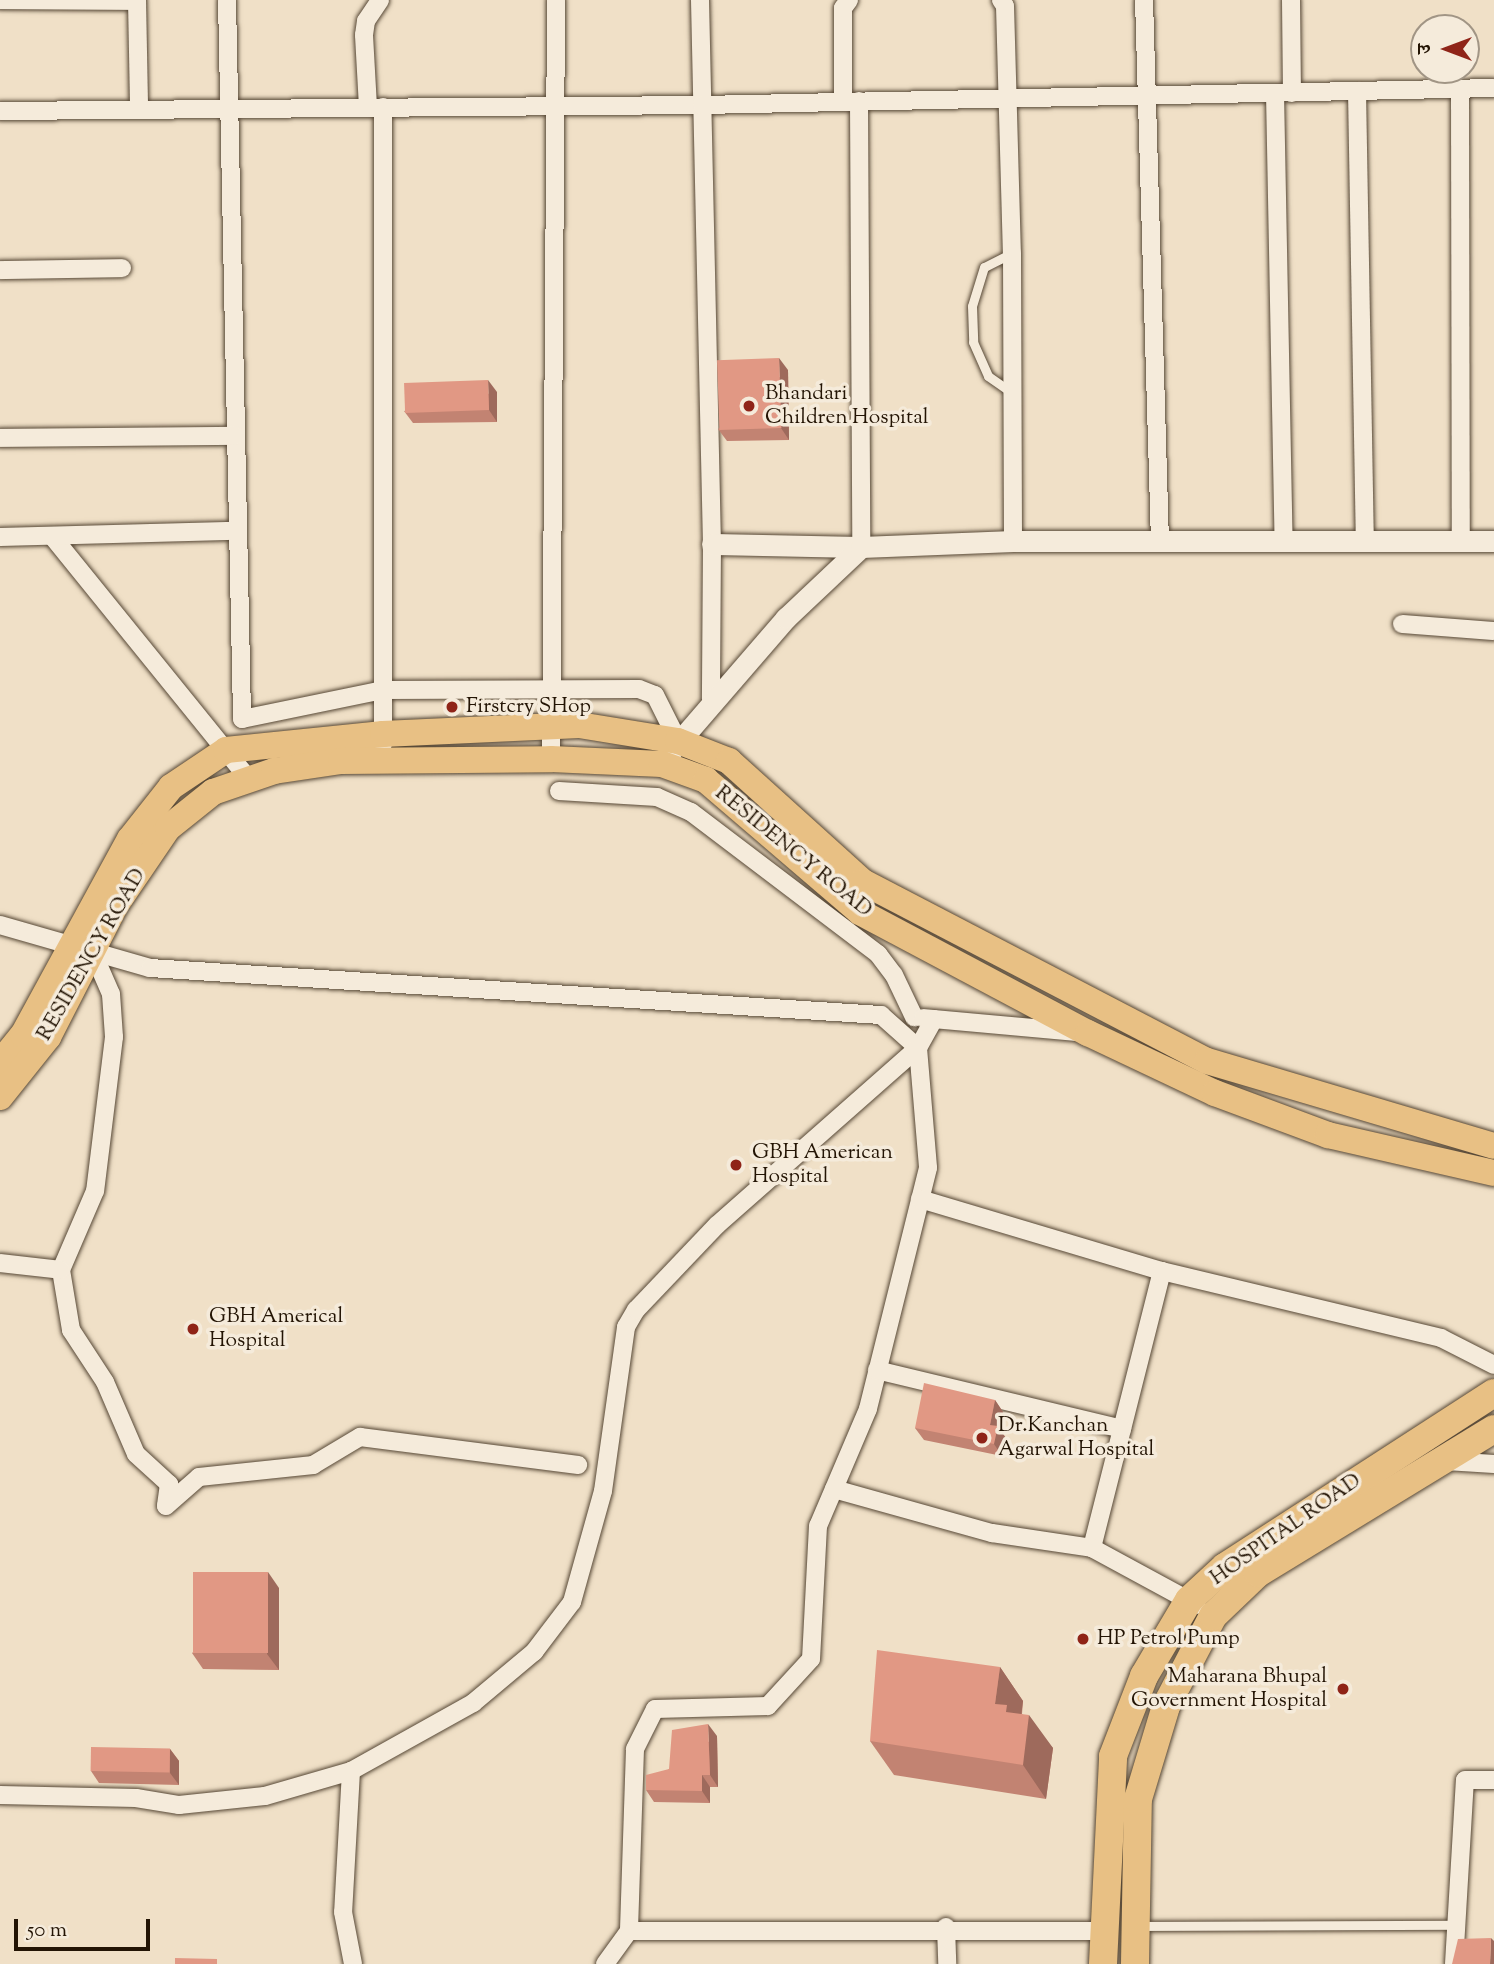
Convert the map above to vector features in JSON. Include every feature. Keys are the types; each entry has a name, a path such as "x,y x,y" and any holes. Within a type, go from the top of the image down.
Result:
{"highway":[{"name":"HOSPITAL ROAD","path":"1103,1964 1113,1756 1144,1676 1189,1600 1226,1567 1494,1393"},
{"path":"1135,1964 1138,1799 1166,1706 1213,1616 1258,1573 1446,1461 1494,1429"}],"main road":[{"path":"0,1063 23,1035 81,946 130,839 171,787 226,750 383,747 579,725 678,741 729,761 863,882 1207,1060 1494,1146"},
{"name":"RESIDENCY ROAD","path":"0,1097 48,1037 81,946 168,828 213,792 249,779 383,747 662,764 706,780 860,912 1088,1033 1215,1093 1328,1135 1494,1173"}],"street":[{"path":"0,0 137,0 139,109"},
{"path":"227,0 242,719 383,690 639,689 655,695 678,741"},
{"path":"380,0 366,21 364,35 375,107 383,747"},
{"path":"551,759 556,0"},
{"path":"700,0 712,544 711,699"},
{"path":"662,764 711,699 786,618 861,547 851,102 843,8 849,0"},
{"path":"1001,0 1005,6 1012,253 1013,541"},
{"path":"1144,0 1160,541"},
{"path":"1284,542 1284,93 1291,0"},
{"path":"0,111 702,105 1494,88"},
{"path":"1460,89 1461,541"},
{"path":"1357,91 1365,542"},
{"path":"0,270 122,268"},
{"path":"0,438 235,436"},
{"path":"0,537 236,531"},
{"path":"52,536 249,779"},
{"path":"712,544 861,547 1013,541 1494,541"},
{"path":"1402,624 1494,631"},
{"path":"559,791 657,797 691,812 878,954 894,975 914,1017"},
{"path":"0,925 81,946 150,968 914,1017 1088,1033 1112,1009"},
{"path":"81,946 111,994 114,1037 95,1191 61,1270 71,1330 105,1382 136,1454 169,1484 166,1506 199,1477 313,1465 360,1437 578,1465"},
{"path":"605,1964 629,1931 635,1749 655,1709 768,1706 811,1659 818,1526 868,1409 928,1168 918,1048 881,1015"},
{"path":"0,1794 136,1798 179,1805 265,1796 351,1771 473,1703 534,1652 572,1602 603,1491 625,1326 717,1225 918,1048 934,1019"},
{"path":"920,1199 1162,1270 1441,1338 1494,1365"},
{"path":"0,1262 61,1270"},
{"path":"1093,1548 1162,1270"},
{"path":"877,1370 1122,1429"},
{"path":"1446,1461 1494,1464"},
{"path":"834,1489 992,1533 1093,1548 1213,1616"},
{"path":"351,1771 343,1912 353,1964"},
{"path":"1454,1964 1462,1935 1465,1780 1494,1780"},
{"path":"629,1931 946,1927 1103,1931"},
{"path":"946,1927 947,1964"}],"lane":[{"path":"1012,253 984,267 972,306 973,342 988,376 1013,394"},
{"path":"1136,1926 1462,1935"}],"building":[{"path":"779,358 781,428 719,430 717,360"},
{"path":"488,380 489,410 405,413 404,383"},
{"path":"924,1383 995,1400 990,1425 998,1426 994,1444 915,1428"},
{"path":"193,1572 268,1572 268,1653 193,1653"},
{"path":"877,1650 1000,1667 995,1704 1007,1705 1006,1712 1029,1715 1023,1765 870,1741"},
{"path":"708,1724 710,1775 702,1775 702,1791 646,1790 646,1775 669,1769 672,1730"},
{"path":"91,1747 170,1748 170,1772 91,1771"},
{"path":"1491,1938 1490,1964 1452,1964 1458,1939"},
{"path":"175,1958 217,1959 217,1964 175,1964"}],"place":[{"name":"Bhandari Children Hospital","path":"749,406"},
{"name":"Firstcry SHop","path":"452,707"},
{"name":"GBH American Hospital","path":"736,1165"},
{"name":"GBH Americal Hospital","path":"193,1329"},
{"name":"Dr.Kanchan Agarwal Hospital","path":"982,1438"},
{"name":"HP Petrol Pump","path":"1083,1639"},
{"name":"Maharana Bhupal Government Hospital","path":"1343,1689"}]}
